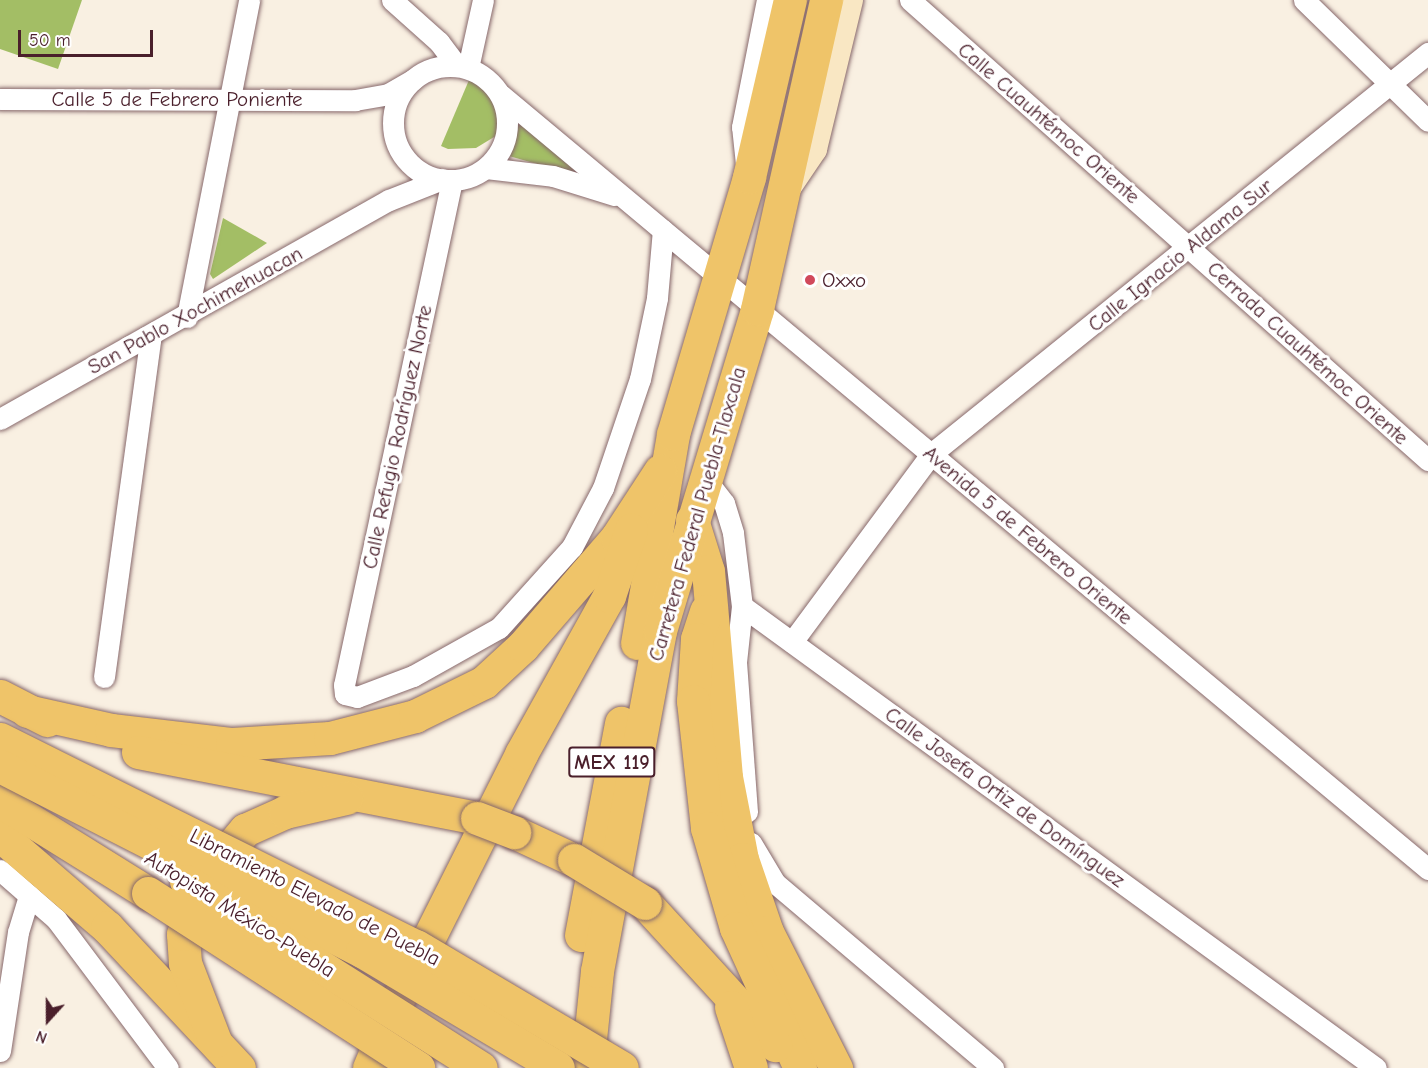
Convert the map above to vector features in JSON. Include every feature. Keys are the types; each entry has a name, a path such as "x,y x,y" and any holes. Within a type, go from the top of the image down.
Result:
{"main road":[{"name":"Carretera Federal Puebla-Tlaxcala","path":"567,1068 597,834 669,457 749,177 790,0"},
{"name":"Carretera Federal Puebla-Tlaxcala","path":"587,1068 597,972 660,630 757,309 789,186 794,138 826,0"},
{"path":"789,186 813,149 849,0"},
{"path":"13,704 111,730 232,744 330,738 388,725 484,682 549,619 638,508 669,457"},
{"path":"369,1068 397,1000 521,754 609,596 638,508"},
{"path":"692,520 705,551 709,601 718,644 726,777 742,859 767,932 836,1068"},
{"path":"709,601 697,639 693,701 706,828 736,928 800,1068"},
{"path":"13,704 87,736 182,764 384,797 477,818 514,832 574,860 645,903 713,974 793,1068"},
{"name":"Libramiento Elevado de Puebla","path":"0,739 416,946 622,1068"},
{"name":"Autopista México-Puebla","path":"0,756 155,879 418,1068"},
{"name":"Libramiento Elevado de Puebla","path":"0,766 362,951 558,1068"},
{"path":"215,1041 185,963 183,934 202,881 232,841 264,820 332,800 384,797"},
{"name":"Autopista México-Puebla","path":"0,801 155,879 482,1068"},
{"path":"0,835 65,908 215,1041 239,1068"},
{"path":"713,974 742,1032 751,1068"}],"street":[{"path":"187,317 249,0"},
{"path":"392,0 439,42 462,67 487,78 501,95 507,135 486,168 447,180 405,158"},
{"path":"462,67 483,0"},
{"path":"749,177 741,142 767,0"},
{"name":"Calle Cuauhtémoc Oriente","path":"910,0 1189,246"},
{"path":"1304,0 1428,121"},
{"name":"Calle Ignacio Aldama Sur","path":"792,642 931,454 1428,53"},
{"path":"394,133 396,104 412,80 430,69 462,67"},
{"name":"Calle 5 de Febrero Poniente","path":"0,99 355,100 388,94 412,80"},
{"name":"Avenida 5 de Febrero Oriente","path":"501,95 1428,869"},
{"path":"355,100 394,133 405,158 403,176 389,200"},
{"name":"Avenida 5 de Febrero Oriente","path":"486,168 553,176 629,200"},
{"name":"San Pablo Xochimehuacan","path":"0,419 187,317 389,200 447,180"},
{"name":"Calle Refugio Rodríguez Norte","path":"447,180 345,694 357,697 382,689 500,628 572,547 603,488 640,379 663,230"},
{"name":"Cerrada Cuauhtémoc Oriente","path":"1189,246 1428,460"},
{"path":"104,676 151,335"},
{"path":"706,480 724,503 733,533 742,606 738,722 750,840 758,862 775,883 993,1068"},
{"name":"Calle Josefa Ortiz de Domínguez","path":"742,606 1376,1068"},
{"path":"0,870 29,896 65,908 168,1068"},
{"path":"0,1051 18,932 29,896"}],"green space":[{"path":"0,0 82,0 58,69 0,49"},
{"path":"472,73 495,92 505,121 499,134 476,148 448,149 441,146"},
{"path":"523,116 582,166 576,175 502,154"},
{"path":"223,218 267,243 213,279 210,274"}],"place":[{"name":"Oxxo","path":"810,280"}]}
